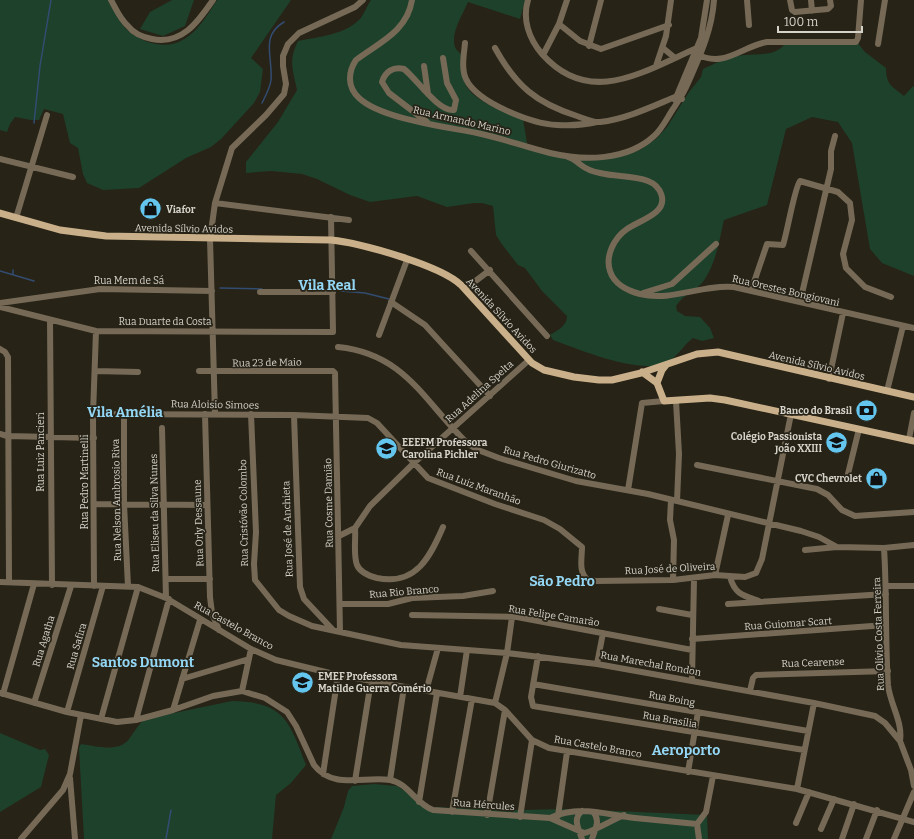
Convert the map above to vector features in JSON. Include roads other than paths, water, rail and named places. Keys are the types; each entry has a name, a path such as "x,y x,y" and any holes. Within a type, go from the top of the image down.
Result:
{"main road":[{"name":"Avenida Sílvio Avidos","path":"0,213 60,230 122,238 331,240 356,243 446,274 456,280 537,367 574,377 600,380 622,378 697,354 718,352 829,379 914,397"},
{"path":"657,383 662,370 666,365"},
{"path":"642,372 657,383 664,401 710,398 725,400 911,440"}],"street":[{"path":"111,0 123,21 133,32 144,37 162,40 174,38 186,33 198,21 213,0"},
{"path":"215,414 214,331 210,238 215,203 232,148 266,115 284,94 286,84 282,62 288,44 299,33 355,7 363,0"},
{"name":"Rua Armando Marino","path":"412,0 405,17 393,34 356,60 350,72 349,79 350,85 358,97 374,108 430,124 494,137 565,156 609,156 631,150 644,144 655,136 673,110 697,52 703,31 707,0"},
{"path":"528,0 525,14 527,25 533,41 542,55 554,67 565,74 592,82 614,82 675,58 697,52 710,59 736,55 758,44 768,42 856,42 858,38 861,0"},
{"path":"542,55 559,24 567,0"},
{"path":"589,46 600,0"},
{"path":"656,66 663,48 671,0"},
{"name":"Rua Armando Marino","path":"697,52 708,36 714,0"},
{"path":"747,0 749,25"},
{"path":"790,0 792,11 812,11 830,8 830,0"},
{"path":"811,0 812,11"},
{"path":"878,44 884,0"},
{"path":"559,24 580,41 589,46 601,49 668,25"},
{"path":"465,43 464,68 466,79 477,93 505,109 544,124 570,126 599,122 634,114 678,98"},
{"path":"495,48 508,70 534,97 556,109 599,122"},
{"path":"663,48 675,58"},
{"path":"430,124 388,93 382,82 390,70 400,68 409,72 428,94 446,109 451,111 455,109 456,100 448,83 443,58"},
{"path":"424,66 428,94"},
{"path":"16,218 47,114"},
{"path":"800,302 831,169 830,151 835,136"},
{"name":"Rua Orestes Bongiovani","path":"565,156 572,157 581,166 600,173 649,181 657,186 660,191 662,200 658,210 623,232 613,246 609,258 609,269 617,283 639,294 660,297 726,286 914,328"},
{"path":"0,159 73,177"},
{"path":"751,291 766,246 769,243 783,245 798,182 826,188 842,194 852,208 851,225 843,254 846,268 865,287 891,297"},
{"path":"215,203 349,220"},
{"path":"260,292 333,292 331,217"},
{"path":"639,294 672,284 716,244"},
{"path":"471,251 490,270 547,336"},
{"path":"379,335 407,260"},
{"path":"465,289 490,270"},
{"name":"Rua Mem de Sá","path":"0,303 100,289 212,291"},
{"name":"Rua Duarte da Costa","path":"0,307 96,331 333,332 333,292"},
{"path":"391,302 425,325 490,396"},
{"path":"829,379 843,313"},
{"name":"Rua Luiz Pancieri","path":"50,320 52,585"},
{"path":"887,391 903,326"},
{"name":"Rua Pedro Martinelli","path":"94,586 93,414 96,331"},
{"name":"Rua Pedro Giurizatto","path":"338,347 372,354 396,366 425,396 452,429 473,448 499,458 576,481 674,500 819,537 837,547"},
{"path":"0,349 5,352 8,357 9,582"},
{"name":"Rua Adelina Spelta","path":"339,536 355,528 370,506 415,462 529,360"},
{"path":"95,371 138,372"},
{"name":"Rua 23 de Maio","path":"199,372 333,371 335,373"},
{"name":"Rua Cosme Damião","path":"335,373 340,632"},
{"path":"0,393 8,395"},
{"path":"628,490 642,403 664,401"},
{"path":"673,580 674,540 670,520 674,500 678,454 676,401"},
{"name":"Rua Nelson Ambrosio Riva","path":"124,413 124,504 128,586"},
{"name":"Rua Aloisio Simoes","path":"93,414 251,414 336,416"},
{"name":"Rua Orly Dessaune","path":"205,414 207,505 212,613 219,630"},
{"name":"Rua Cristóvão Colombo","path":"251,414 256,532 254,564 255,580 279,610 299,621 340,632"},
{"path":"769,524 791,414"},
{"path":"911,440 914,414"},
{"name":"Rua José de Anchieta","path":"294,415 298,580 301,593 308,605 333,630"},
{"name":"Rua Luiz Maranhão","path":"336,416 363,416 373,419 415,462 423,473 432,480 495,504 544,520 560,529 582,547 581,570 583,575 588,580"},
{"name":"Rua Eliseu da Silva Nunes","path":"136,720 168,598 166,579 162,428"},
{"path":"847,478 859,429"},
{"path":"0,434 8,436 50,438 94,438"},
{"path":"696,465 817,490 828,495 842,510 855,516 914,512"},
{"path":"94,504 207,505"},
{"path":"715,575 728,515"},
{"name":"Rua José de Oliveira","path":"588,580 673,580 694,579 715,575 745,577 753,575 758,570 762,559 769,524"},
{"path":"355,528 356,558 358,567 369,576 378,578 395,578 411,574 424,564 443,527"},
{"name":"Rua Pedro Giurizatto","path":"805,550 837,547 884,548 914,545"},
{"name":"Rua Olívio Costa Ferreira","path":"884,548 887,586 886,625 888,686 892,704 902,731 900,741"},
{"path":"730,577 732,586 738,593 761,602"},
{"path":"166,579 210,579"},
{"path":"692,680 692,615 694,579"},
{"name":"Rua Castelo Branco","path":"0,582 71,586 138,587 168,598 200,620 251,649 276,660 338,675 371,680 460,698 496,703 505,710 532,740 549,748 797,789 877,810 914,822"},
{"path":"34,584 1,693 67,712 117,722 136,720 213,696 242,691 265,698 287,712 296,726 311,759 318,770 323,774 337,779 355,781 390,780 406,788 419,802"},
{"name":"Rua Agatha","path":"34,703 71,586"},
{"name":"Rua Safira","path":"67,712 103,586"},
{"path":"887,586 914,586"},
{"path":"101,719 138,587"},
{"name":"Rua Rio Branco","path":"340,604 388,604 412,598 463,596 493,591"},
{"path":"728,604 886,594"},
{"path":"659,609 692,615"},
{"name":"Rua Felipe Camarão","path":"412,615 512,617 692,650"},
{"path":"496,703 507,653 512,617"},
{"path":"172,710 200,620"},
{"name":"Rua Guiomar Scart","path":"692,639 886,625"},
{"name":"Rua Marechal Rondon","path":"340,632 401,645 538,656 597,664 814,702 875,716 884,723 900,741 912,770 914,786"},
{"path":"597,664 603,634"},
{"path":"426,691 438,648"},
{"path":"242,691 251,649"},
{"path":"460,698 467,650"},
{"path":"533,684 538,656"},
{"path":"182,680 249,659"},
{"name":"Rua Cearense","path":"750,691 753,678 756,675 888,671"},
{"path":"323,774 338,675"},
{"path":"355,781 371,680"},
{"name":"Rua Brasília","path":"533,684 533,706 804,750"},
{"name":"Rua Boing","path":"533,684 808,731"},
{"path":"390,780 404,687"},
{"path":"419,802 437,693"},
{"path":"452,812 472,699"},
{"path":"797,789 814,702"},
{"path":"487,815 505,710"},
{"path":"688,772 698,712"},
{"path":"21,839 63,790 70,774 81,715"},
{"path":"520,817 532,740"},
{"path":"558,817 567,752"},
{"path":"70,774 75,839"},
{"path":"700,839 697,824 706,812 713,776"},
{"path":"796,823 809,792"},
{"path":"894,839 914,792"},
{"path":"821,829 834,799"},
{"name":"Rua Hércules","path":"419,802 433,810 487,815 550,818 558,817 570,811 582,811 697,824"},
{"path":"842,839 854,804"},
{"path":"866,839 877,810"},
{"path":"582,811 576,819 582,839"},
{"path":"592,812 597,819 592,839"},
{"name":"Rua Hércules","path":"558,817 580,831 586,833 603,824 624,816"}],"waterway":[{"path":"34,123 40,66 51,0"},
{"path":"262,103 269,89 271,80 270,40 272,34 284,22"},
{"path":"13,270 13,275"},
{"path":"0,271 34,281"},
{"path":"220,288 262,289"},
{"path":"341,291 365,293 389,299"},
{"path":"166,839 171,810"}],"place":[{"name":"Viafor","path":"151,209"},
{"name":"Banco do Brasil","path":"867,410"},
{"name":"Colégio Passionista João XXIII","path":"837,442"},
{"name":"EEEFM Professora Carolina Pichler","path":"386,448"},
{"name":"CVC Chevrolet","path":"877,478"},
{"name":"EMEF Professora Matilde Guerra Comério","path":"302,682"}],"district":[{"name":"Vila Real","path":"327,285"},
{"name":"Vila Amélia","path":"125,412"},
{"name":"São Pedro","path":"562,581"},
{"name":"Santos Dumont","path":"143,662"},
{"name":"Aeroporto","path":"686,750"}]}
